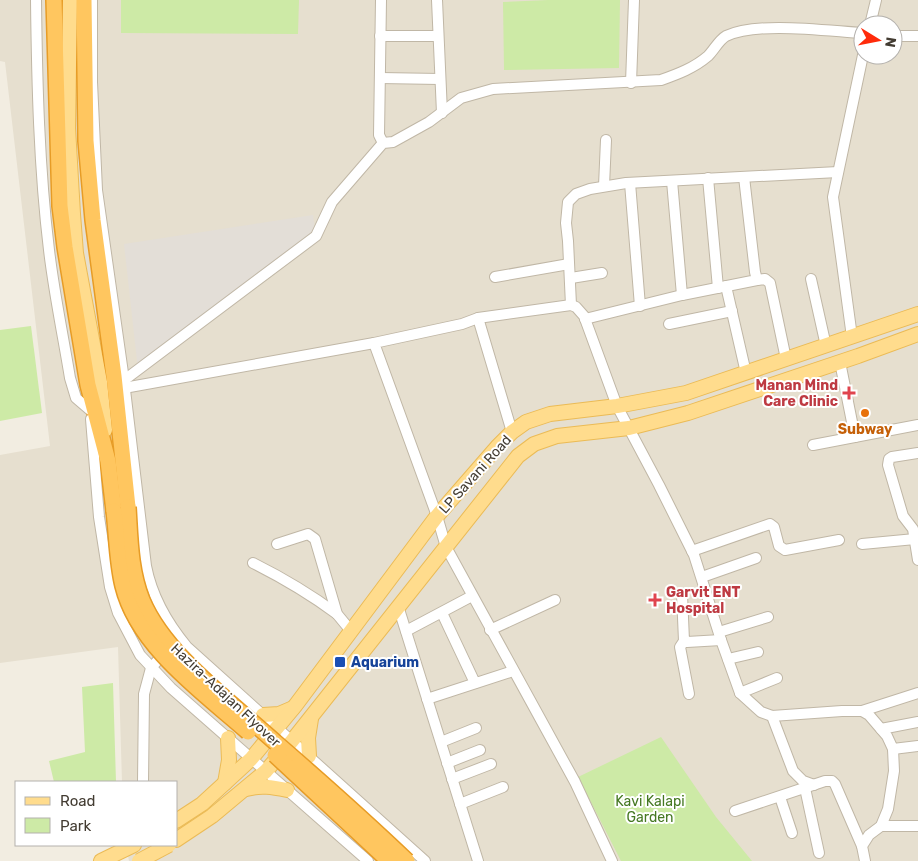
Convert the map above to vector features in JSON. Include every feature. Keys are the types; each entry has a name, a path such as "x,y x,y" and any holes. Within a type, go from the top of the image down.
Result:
{"highway":[{"path":"54,0 60,206 65,247 94,384 115,458"},
{"path":"84,0 86,141 93,220 114,376 115,458"},
{"name":"Hazira-Adajan Flyover","path":"115,458 121,509 124,588 135,615 154,645 176,670 283,762 389,861"},
{"name":"Hazira-Adajan Flyover","path":"121,509 134,577 142,601 158,630 189,665 340,798 407,861"}],"main road":[{"path":"70,0 68,128 73,214 76,253 94,384"},
{"name":"LP Savani Road","path":"178,820 202,804 251,759 295,706 437,516 497,447 512,432 526,422 550,414 617,406 686,393 918,314"},
{"name":"LP Savani Road","path":"178,839 212,816 266,771 518,456 534,444 557,436 629,428 688,413 918,334"},
{"path":"262,715 279,714 295,706"},
{"path":"309,756 308,738 313,714"},
{"path":"225,783 229,760 228,738"},
{"path":"243,790 263,786 287,790"},
{"path":"101,861 132,846"},
{"path":"140,861 167,846"}],"street":[{"path":"36,0 38,97 49,251 71,384 76,398 90,410"},
{"path":"92,0 92,82 98,190 147,571 162,613 187,647 425,861"},
{"path":"381,0 379,135 383,143"},
{"path":"437,0 442,113"},
{"path":"631,83 634,0"},
{"path":"872,15 876,0"},
{"path":"124,385 316,236 332,202 383,143 393,142 442,113 461,98 493,89 661,80 686,71 709,55 724,37 746,30 795,29 853,32"},
{"path":"380,36 438,36"},
{"path":"903,36 918,36"},
{"path":"852,337 832,197 861,65"},
{"path":"380,78 440,79"},
{"path":"604,186 606,140"},
{"path":"571,305 571,278 566,223 568,202 576,194 604,186 630,183 838,172"},
{"path":"744,177 757,280"},
{"path":"708,178 722,287 732,311 746,373"},
{"path":"672,181 682,295"},
{"path":"630,183 640,306"},
{"path":"495,277 569,264"},
{"path":"571,278 602,273"},
{"path":"585,319 682,295 765,279 770,283 786,359"},
{"path":"811,279 826,346"},
{"path":"124,385 374,343 462,324 478,318 571,305 576,307 585,319 617,406 692,551 740,693 761,712 772,716 862,711 918,693"},
{"path":"669,324 732,311"},
{"path":"478,318 512,432"},
{"path":"374,343 437,516 446,547 574,782 612,861"},
{"path":"840,362 856,437"},
{"path":"94,384 90,410 100,517 110,587 118,613 140,654 171,688 368,861"},
{"path":"813,445 918,425"},
{"path":"918,453 892,457 889,459 888,465 903,516 913,529 918,560"},
{"path":"692,551 770,524 774,527 779,546 785,550 839,540"},
{"path":"277,544 308,534 315,539 337,614"},
{"path":"862,544 915,539"},
{"path":"702,577 756,558"},
{"path":"253,563 282,577 318,600 337,614 351,631"},
{"path":"682,594 684,641 680,647 689,694"},
{"path":"406,631 472,596"},
{"path":"490,630 555,600"},
{"path":"398,606 478,861"},
{"path":"442,613 475,683"},
{"path":"684,641 720,636 768,617"},
{"path":"143,781 144,694 151,668 178,637"},
{"path":"728,659 758,652"},
{"path":"428,700 513,671"},
{"path":"740,693 777,678"},
{"path":"862,711 869,714 893,749 894,783 888,809 881,826 869,835 862,846"},
{"path":"772,716 793,771 810,786 819,853"},
{"path":"881,729 918,722"},
{"path":"441,742 476,728"},
{"path":"893,749 918,746"},
{"path":"447,763 480,750"},
{"path":"452,779 491,764"},
{"path":"735,812 829,780 835,784 862,846 865,861"},
{"path":"460,804 503,787"},
{"path":"780,797 792,833"},
{"path":"881,826 918,826"},
{"path":"148,846 152,861"}],"shaded area":[{"path":"0,0 918,0 918,861 129,861 126,846 178,846 178,781 122,781 118,647 0,663 0,455 50,446 5,62 0,61"},
{"path":"313,215 316,236 138,370 124,244"}],"green space":[{"path":"121,0 299,0 298,34 121,33"},
{"path":"620,0 619,68 504,70 503,2"},
{"path":"31,326 42,413 0,421 0,330"},
{"path":"113,683 116,781 54,781 49,761 85,752 82,687"},
{"name":"Kavi Kalapi Garden","path":"661,737 716,817 752,861 621,861 578,777"}],"place":[{"name":"Manan Mind Care Clinic","path":"849,393"},
{"name":"Subway","path":"865,413"},
{"name":"Garvit ENT Hospital","path":"655,600"},
{"name":"Aquarium","path":"340,662"}]}
